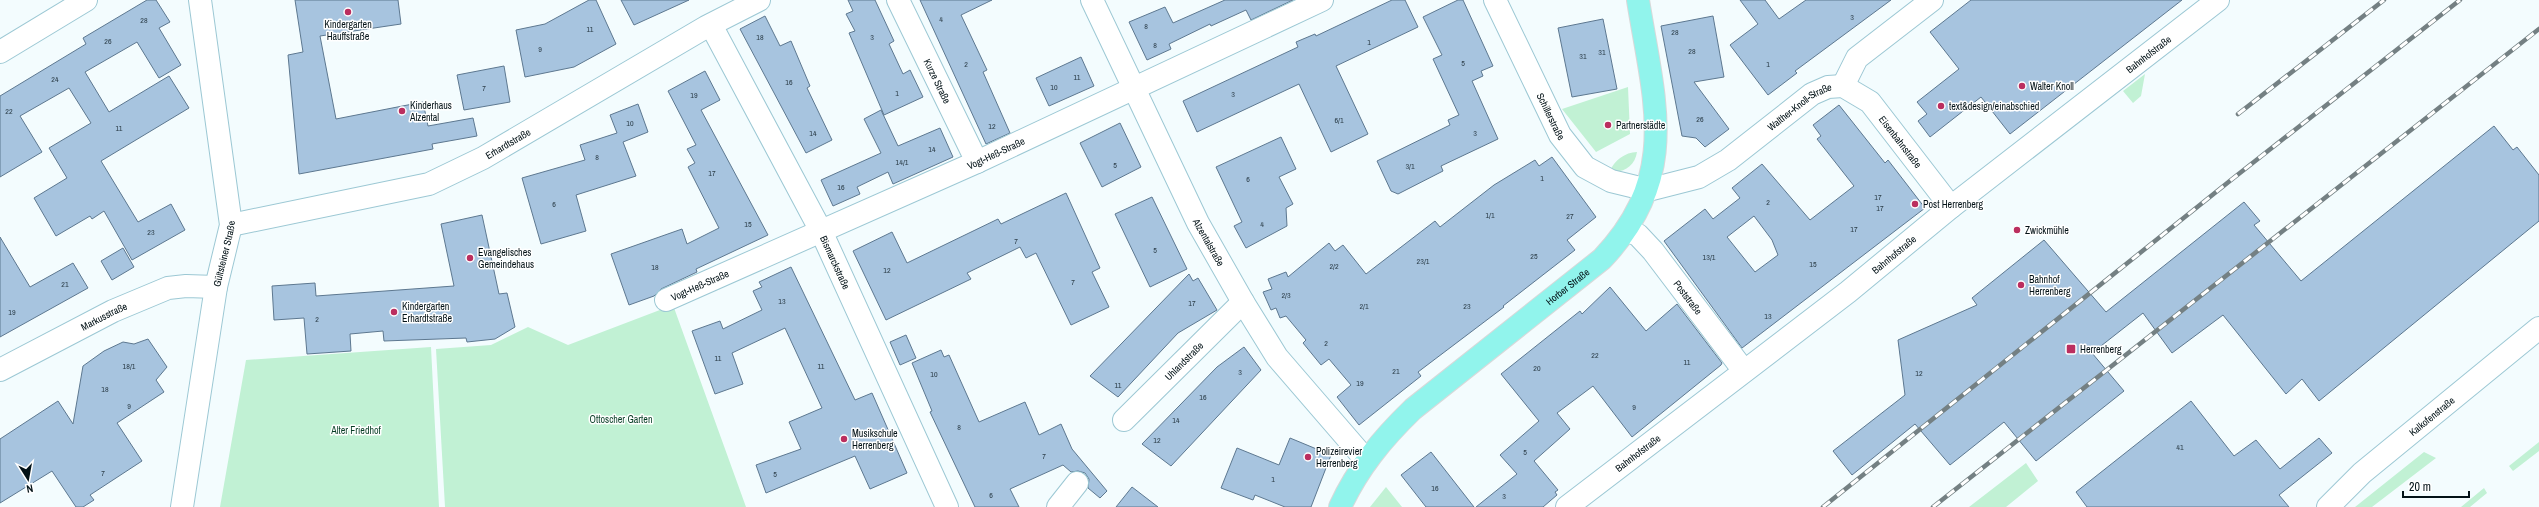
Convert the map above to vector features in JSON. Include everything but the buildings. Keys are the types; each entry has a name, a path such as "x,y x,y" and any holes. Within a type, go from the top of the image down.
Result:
{"main road":[{"name":"Horber Straße","path":"1340,507 1366,460 1390,431 1413,409 1596,264 1616,244 1636,216 1648,190 1654,166 1656,128 1638,0"}],"street":[{"path":"0,52 86,0"},
{"name":"Gültsteiner Straße","path":"182,507 216,287 231,226 200,0"},
{"name":"Erhardtstraße","path":"231,226 429,184 483,158 711,25 760,0"},
{"name":"Kurze Straße","path":"898,0 977,162"},
{"name":"Alzentalstraße","path":"1092,0 1198,222 1243,302 1277,357 1366,460"},
{"name":"Vogt-Heß-Straße","path":"666,300 977,162 1322,0"},
{"name":"Schillerstraße","path":"1495,0 1542,101 1571,150 1586,167 1597,176 1648,190"},
{"name":"Walther-Knoll-Straße","path":"1648,190 1684,182 1710,172 1744,148 1812,94 1828,87 1843,86 1857,58 1932,0"},
{"name":"Bahnhofstraße","path":"1567,507 1848,292 1951,207 2218,0"},
{"name":"Bismarckstraße","path":"711,25 821,231 947,507"},
{"name":"Eisenbahnstraße","path":"1843,86 1870,102 1951,207"},
{"name":"Poststraße","path":"1626,230 1638,235 1681,288 1744,371"},
{"name":"Markusstraße","path":"0,370 113,311 168,288 186,286 216,287"},
{"name":"Uhlandstraße","path":"1124,420 1243,302"},
{"name":"Kalkofenstraße","path":"2328,507 2362,473 2539,328"},
{"path":"1058,507 1077,482"}],"green space":[{"path":"2145,74 2141,96 2133,103 2123,91"},
{"path":"1628,87 1630,134 1596,152 1562,109"},
{"path":"1637,152 1634,161 1628,168 1615,172 1610,171 1614,164 1624,155"},
{"name":"Ottoscher Garten","path":"673,305 746,507 445,507 436,349 491,345 528,327 568,345"},
{"name":"Alter Friedhof","path":"431,347 439,507 220,507 246,360"},
{"path":"2539,442 2539,451 2513,471 2509,466"},
{"path":"2424,452 2436,458 2372,507 2355,507"},
{"path":"2026,463 2038,481 2006,507 1969,507"},
{"path":"1386,487 1402,507 1370,507"},
{"path":"2484,488 2487,493 2470,507 2461,507"}],"railway":[{"path":"2238,114 2384,0"},
{"path":"1823,507 2231,180 2460,0"},
{"path":"1933,507 2539,29"}],"place":[{"name":"Kindergarten Hauffstraße","path":"348,12"},
{"name":"Walter Knoll","path":"2022,86"},
{"name":"text&design/einabschied","path":"1941,106"},
{"name":"Kinderhaus Alzental","path":"402,111"},
{"name":"Partnerstädte","path":"1608,125"},
{"name":"Post Herrenberg","path":"1915,204"},
{"name":"Zwickmühle","path":"2017,230"},
{"name":"Evangelisches Gemeindehaus","path":"470,258"},
{"name":"Bahnhof Herrenberg","path":"2021,285"},
{"name":"Kindergarten Erhardtstraße","path":"394,312"},
{"name":"Herrenberg","path":"2071,349"},
{"name":"Musikschule Herrenberg","path":"844,439"},
{"name":"Polizeirevier Herrenberg","path":"1308,457"}]}
